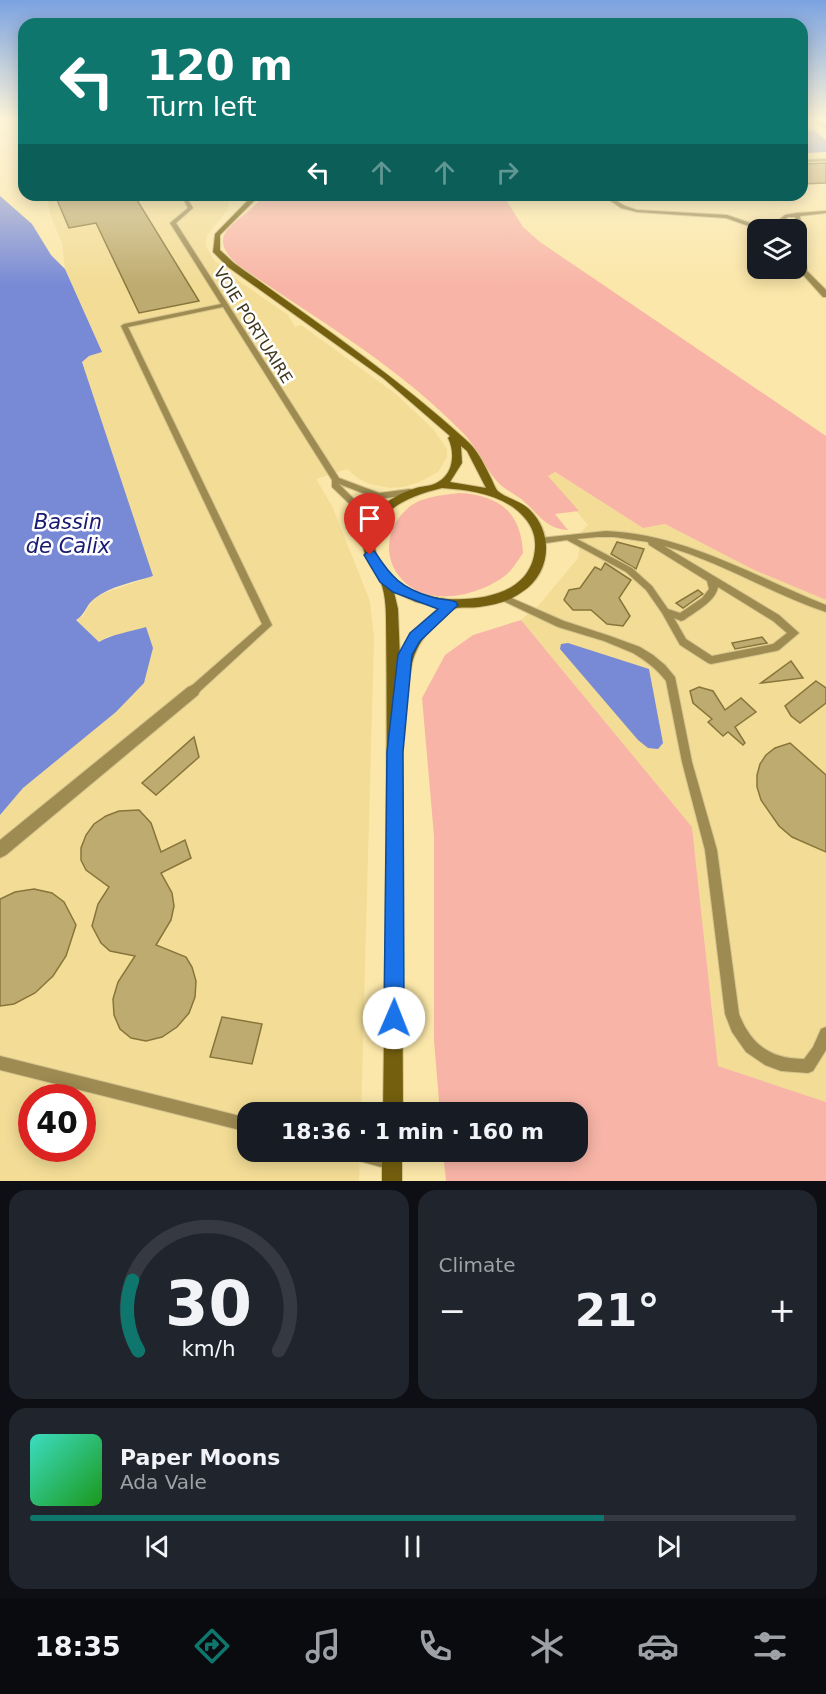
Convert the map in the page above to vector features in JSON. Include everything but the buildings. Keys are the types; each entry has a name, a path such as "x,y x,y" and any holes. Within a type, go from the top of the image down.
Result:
{"street":[{"path":"251,201 217,235 216,250 231,265 386,376 471,449 493,492"},
{"path":"807,273 826,295"},
{"path":"441,485 453,473 459,449 448,429"},
{"path":"385,578 413,597 451,605 486,602 502,597 526,581 540,559 540,541 535,525 518,505 493,492 459,485 441,485 410,492 393,502 379,515 371,530 370,555 385,578 392,609 395,752 393,1102"},
{"path":"395,752 405,655 415,637 451,605"},
{"path":"0,850 193,691"}],"lane":[{"name":"VOIE PORTUAIRE","path":"187,201 191,208 173,223 334,477 334,485 363,513 371,530"},
{"path":"614,201 623,207 637,211 727,217 747,223"},
{"path":"783,219 797,214 826,212"},
{"path":"797,214 798,219"},
{"path":"193,691 267,626 124,326 225,305"},
{"path":"334,477 378,496 410,492"},
{"path":"540,541 611,534 645,538 698,553 788,595 826,609"},
{"path":"569,539 630,570 649,588 683,642 711,660 776,647 794,633 776,618 645,538"},
{"path":"665,611 681,617 705,600 714,590 711,579"},
{"path":"502,597 564,625 634,650 665,670 671,680 687,762 711,850 732,1014 738,1032 750,1048 766,1059 794,1067 808,1066 818,1052 826,1034"},
{"path":"0,1063 237,1122"}],"shaded area":[{"path":"47,201 229,201 228,210 207,235 206,246 214,260 239,281 288,315 295,327 301,325 396,394 433,429 447,449 447,457 438,472 403,487 389,488 370,484 359,479 347,469 316,479 332,506 370,601 374,638 361,1102 237,1102 237,1162 360,1162 359,1181 0,1181 0,815 23,788 116,712 144,683 153,648 146,628 122,635 108,636 99,642 76,620 83,616 92,601 102,594 153,576 82,362 89,356 102,352 65,269 62,243 51,217"},
{"path":"258,201 507,201 523,227 540,242 826,436 826,600 754,570 665,524 643,528 555,472 548,476 579,511 555,514 568,530 547,523 526,503 498,482 464,434 412,386 356,344 238,265 227,253 223,243 225,234"},
{"path":"554,472 643,528 665,524 754,570 826,600 826,1102 718,1066 692,827 521,620 539,605 578,558 581,532 588,525 547,476"},
{"path":"459,493 486,497 505,508 518,527 523,553 506,575 476,591 453,596 420,592 399,576 393,565 389,542 392,530 398,519 412,505 431,497"},
{"path":"521,620 692,827 718,1066 826,1102 826,1181 446,1181 444,1162 588,1162 588,1102 439,1102 434,1040 434,836 422,698 445,655 473,635"}],"water":[{"name":"Bassin de Calix","path":"0,196 32,224 51,255 65,269 102,352 89,356 82,362 153,576 122,585 100,595 91,601 76,620 99,642 115,635 146,627 153,648 144,683 116,712 23,788 0,815"},
{"path":"568,643 649,669 663,743 658,749 648,748 638,740 560,649 561,644"}],"route":[{"path":"370,555 385,578 398,589 431,603 451,605 415,637 405,655 395,752 394,1018"}]}
